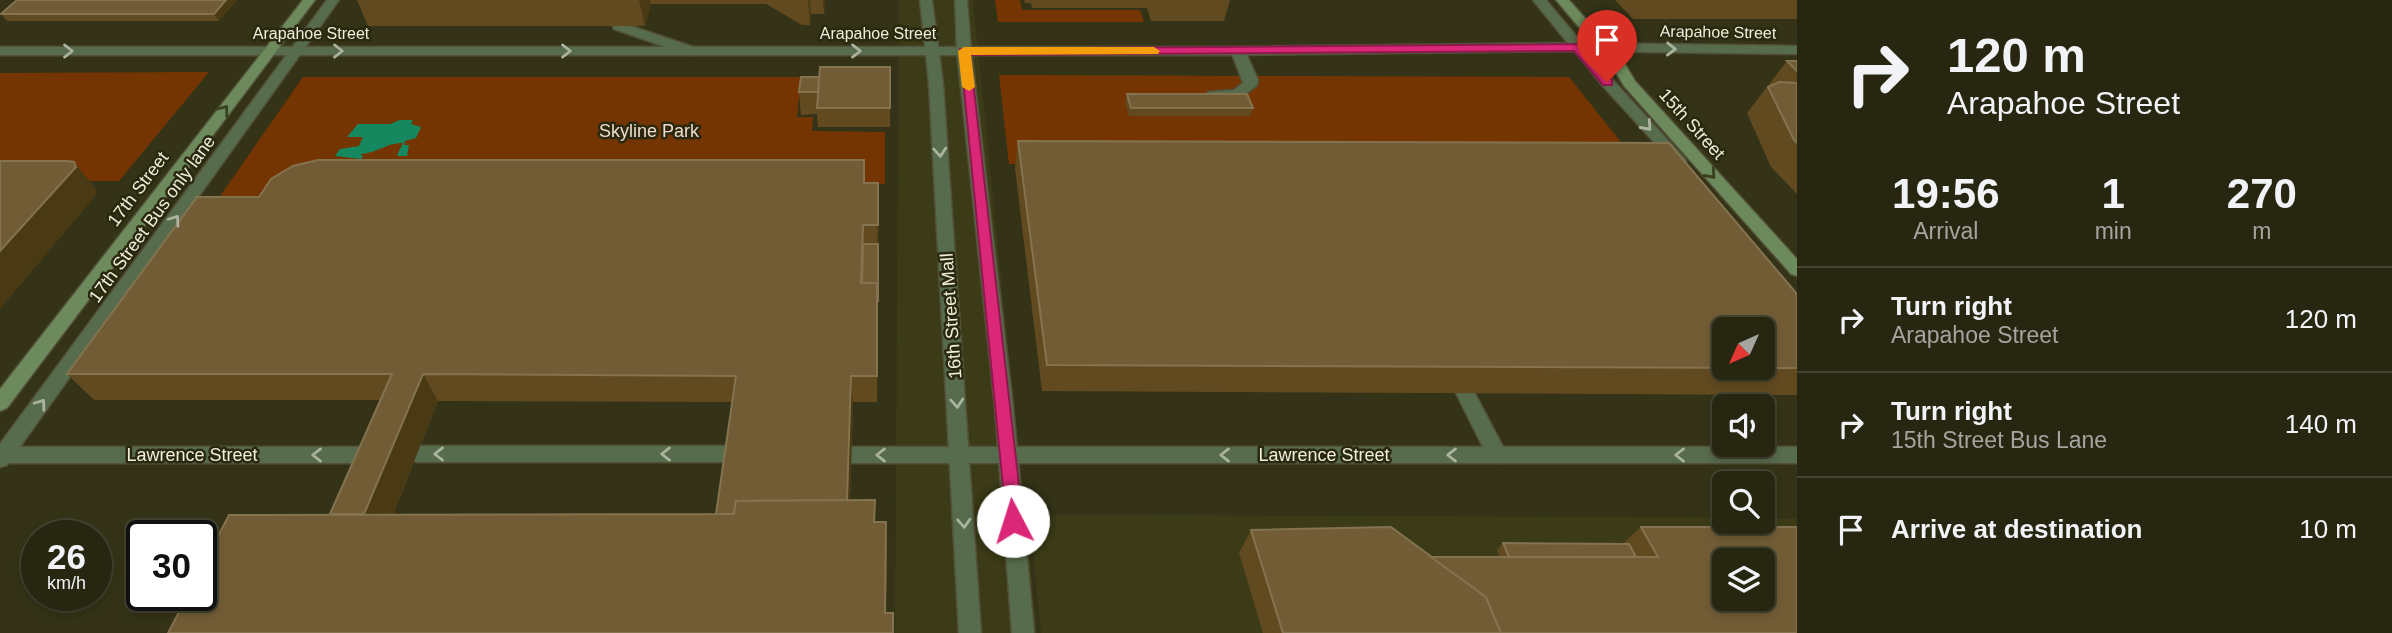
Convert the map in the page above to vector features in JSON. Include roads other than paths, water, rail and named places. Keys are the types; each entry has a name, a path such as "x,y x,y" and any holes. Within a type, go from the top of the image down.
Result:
{"main road":[{"name":"17th Street","path":"0,403 309,0"},
{"name":"15th Street","path":"1562,0 1603,47 1629,83 1797,270"}],"street":[{"name":"17th Street Bus only lane","path":"1,456 333,0"},
{"name":"16th Street Mall","path":"926,0 936,84 970,633"},
{"path":"961,0 964,51 1008,455 1023,633"},
{"path":"1539,0 1577,47 1772,266"},
{"path":"619,26 691,51"},
{"name":"Arapahoe Street","path":"0,51 1238,51 1577,47 1797,50"},
{"path":"1193,95 1229,95 1245,90 1251,80 1238,51"},
{"path":"1465,393 1497,455"},
{"path":"417,454 735,454"},
{"name":"Lawrence Street","path":"1,456 385,455"},
{"name":"Lawrence Street","path":"851,455 1797,455"}],"park label":[{"name":"Skyline Park","path":"649,131"}]}
